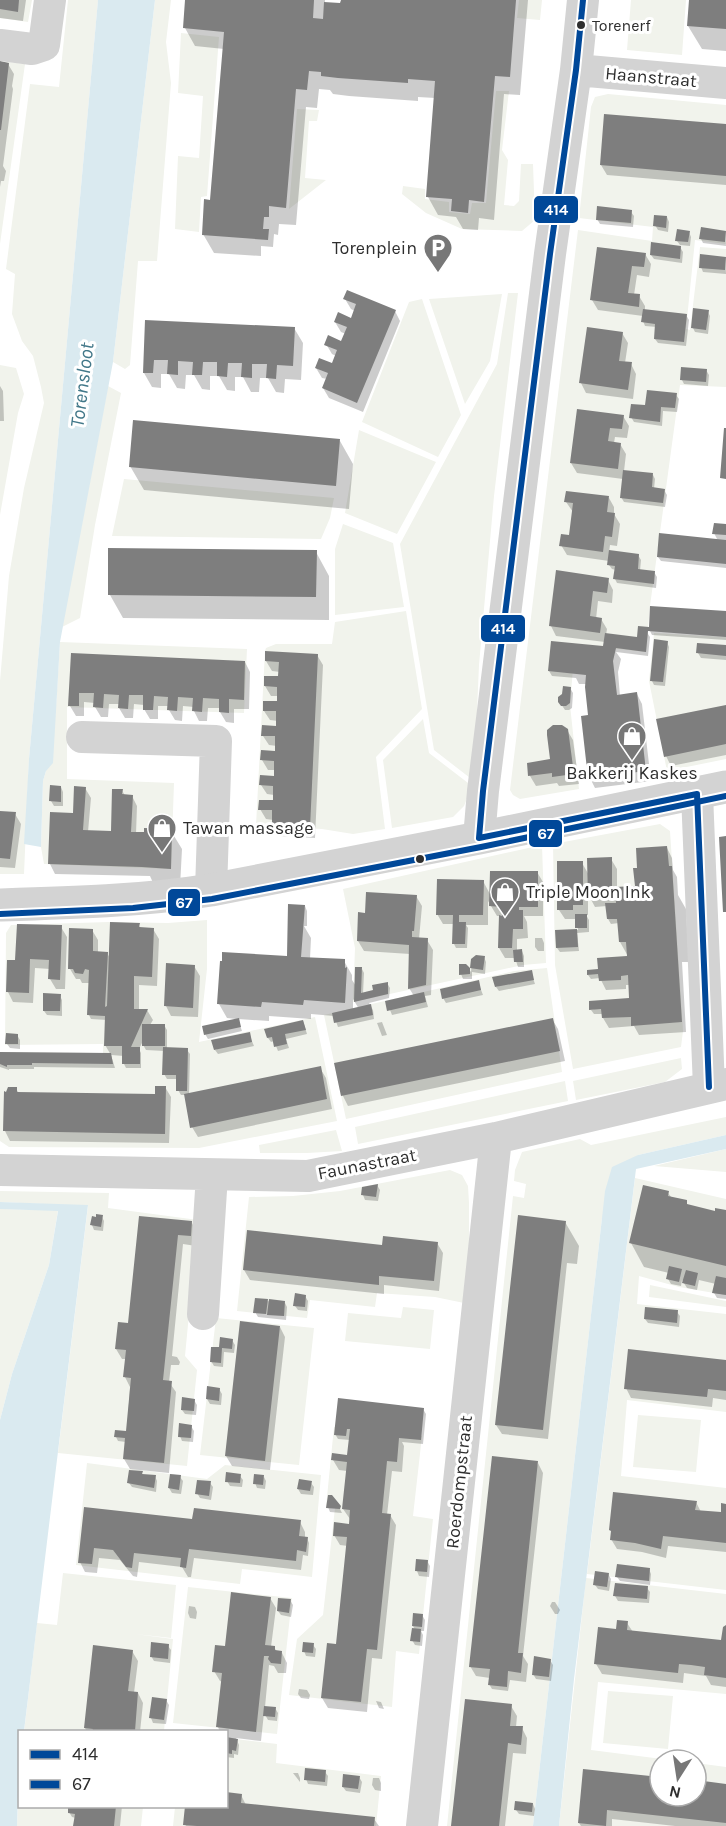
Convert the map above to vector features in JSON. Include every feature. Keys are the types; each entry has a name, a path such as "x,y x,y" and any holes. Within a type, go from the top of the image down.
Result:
{"street":[{"path":"0,45 32,49 44,45 50,0"},
{"path":"479,838 483,791 544,301 576,70 583,0"},
{"name":"Haanstraat","path":"576,70 726,83"},
{"path":"82,737 216,741 211,890"},
{"path":"0,905 75,903 181,895 712,791 718,1085"},
{"name":"Faunastraat","path":"0,1170 308,1176 496,1138 718,1085"},
{"name":"Roerdompstraat","path":"422,1826 496,1138"},
{"path":"203,1314 212,1175"}],"shaded area":[{"path":"0,0 32,0 28,22 0,18"},
{"path":"68,0 98,0 29,759 24,874 0,874 0,681 9,576 24,488 44,403 33,356 22,341 12,314 15,274 6,269 30,84 59,87"},
{"path":"155,0 171,0 166,42 171,83 157,261 138,261 130,365 125,369 113,362"},
{"path":"519,0 542,0 540,20 517,18"},
{"path":"631,0 686,0 682,55 627,50"},
{"path":"181,33 219,37 207,196 201,197 199,232 175,229 178,156 199,158 203,96 178,93"},
{"path":"0,61 25,64 0,244"},
{"path":"496,91 509,91 502,150 508,160 504,205 514,206 519,201 521,164 533,164 535,220 522,231 462,229 426,213 402,194 403,186 425,189 425,199 449,202 449,212 470,214 472,203 486,203"},
{"path":"608,94 726,105 726,244 695,240 686,329 690,330 700,247 726,249 726,387 680,385 650,606 646,652 575,644 570,705 579,789 520,799 510,790 578,230 652,241 653,227 579,218 591,107 595,97"},
{"path":"297,109 319,110 317,121 309,121 305,178 326,180 289,209"},
{"path":"508,293 518,293 494,496 479,665 474,781 434,750 400,544 497,364"},
{"path":"502,294 490,361 465,404 429,299"},
{"path":"422,299 461,415 438,457 362,422 409,302"},
{"path":"0,365 16,368 24,394 18,413 0,515"},
{"path":"108,386 121,393 95,525 80,618 62,627"},
{"path":"359,430 436,462 397,534 345,513"},
{"path":"124,479 334,498 330,518 321,539 112,536"},
{"path":"343,524 393,543 404,607 335,615 335,549"},
{"path":"406,611 422,709 376,757 385,829 353,834 322,829 256,826 266,648 276,644 332,644 335,622"},
{"path":"654,633 726,637 726,759 667,771 649,681"},
{"path":"60,642 247,649 244,713 67,707 67,779 174,783 171,869 44,864 41,847 43,781 56,706"},
{"path":"423,719 429,753 472,786 464,806 453,817 392,828 383,760"},
{"path":"660,824 670,831 683,1031 681,1047 573,1069 555,965 553,844"},
{"path":"542,845 546,963 523,965 353,1002 355,948 343,889"},
{"path":"207,920 207,969 199,1042 315,1017 337,1121 199,1148 9,1147 0,1141 0,1052 103,1053 103,1044 5,1045 6,933 11,925 168,923"},
{"path":"547,968 562,1072 346,1119 324,1015 514,971"},
{"path":"681,1058 682,1069 665,1082 576,1100 573,1081"},
{"path":"565,1081 568,1101 358,1144 355,1127"},
{"path":"726,1117 726,1135 638,1155 602,1218 533,1826 447,1826 513,1196 524,1198 526,1184 514,1181 515,1170 522,1152 580,1139 591,1145"},
{"path":"336,1130 342,1151 260,1153 259,1145"},
{"path":"726,1149 726,1172 654,1166"},
{"path":"450,1170 462,1175 468,1186 469,1252 464,1303 435,1297 377,1293 375,1307 310,1300 307,1318 237,1311 249,1197 293,1196 340,1191"},
{"path":"635,1178 726,1199 726,1295 679,1287 639,1276 637,1304 726,1314 726,1412 627,1400 621,1476 726,1488 726,1590 587,1574"},
{"path":"0,1191 109,1193 108,1208 198,1220 185,1356 197,1370 187,1466 58,1453 88,1206 0,1202"},
{"path":"0,1209 58,1210 49,1265 12,1374 0,1420"},
{"path":"650,1285 726,1301 726,1307 649,1297"},
{"path":"403,1307 434,1310 430,1349 345,1341 348,1313 401,1318"},
{"path":"216,1318 314,1328 299,1465 200,1455"},
{"path":"638,1415 701,1420 696,1472 633,1467"},
{"path":"334,1427 422,1436 413,1516 433,1519 419,1654 396,1651 392,1707 289,1695 297,1639 323,1615 335,1508 326,1507"},
{"path":"87,1463 207,1479 225,1465 321,1475 312,1577 242,1569 240,1584 76,1565"},
{"path":"63,1573 176,1585 171,1638 135,1634 173,1639 164,1730 24,1730 37,1623 57,1625"},
{"path":"586,1578 726,1594 726,1694 598,1682 591,1750 648,1757 648,1808 708,1808 708,1765 726,1767 726,1826 559,1826"},
{"path":"188,1587 292,1598 277,1734 173,1723"},
{"path":"608,1691 673,1696 668,1748 603,1743"},
{"path":"228,1738 277,1744 276,1763 381,1776 376,1826 173,1826 175,1808 228,1808"},
{"path":"18,1802 18,1808 143,1808 141,1826 17,1826"}],"water":[{"name":"Torensloot","path":"98,0 155,0 113,362 60,642 53,763 46,771 43,781 41,847 24,844 29,759"},
{"path":"726,1135 726,1149 636,1169 574,1679 559,1826 533,1826 605,1191 612,1167 638,1155"},
{"path":"0,1202 88,1205 24,1730 18,1730 17,1826 0,1826 0,1420 12,1374 49,1265 58,1211 0,1209"}],"building":[{"path":"0,0 19,0 18,12 0,9"},
{"path":"185,0 314,0 313,18 323,19 324,2 340,3 341,0 516,0 510,77 495,76 484,202 469,200 468,213 451,211 452,199 426,197 435,81 408,79 408,83 338,78 321,76 321,72 309,71 307,90 296,89 286,208 269,206 269,217 264,217 263,229 269,229 268,240 202,235 204,199 210,200 224,32 183,28"},
{"path":"689,0 726,0 726,29 687,26"},
{"path":"0,61 9,63 1,130 0,130"},
{"path":"604,114 726,124 726,176 600,165"},
{"path":"597,206 632,210 631,223 596,220"},
{"path":"654,215 667,216 666,228 653,226"},
{"path":"701,227 726,231 725,242 699,239"},
{"path":"677,229 690,231 688,242 675,241"},
{"path":"651,242 681,246 680,259 650,255"},
{"path":"597,247 646,253 644,267 632,266 628,293 640,294 639,307 590,300"},
{"path":"700,254 726,257 725,270 699,268"},
{"path":"347,290 396,310 357,403 322,388 328,373 315,368 319,358 332,363 337,350 324,345 328,335 341,341 347,327 334,322 338,312 351,318 356,304 343,299"},
{"path":"693,308 709,310 706,330 691,328"},
{"path":"643,309 687,314 684,342 654,339 655,324 641,322"},
{"path":"145,320 295,327 293,366 277,365 276,379 266,378 267,364 252,364 252,378 241,377 242,363 228,363 227,377 217,376 217,362 203,362 202,375 192,375 193,362 178,361 178,375 167,374 168,360 154,360 153,373 143,373"},
{"path":"587,327 623,332 619,361 632,362 628,390 579,383"},
{"path":"681,367 707,369 706,382 680,380"},
{"path":"647,390 677,393 675,408 661,407 660,422 629,418 631,404 645,405"},
{"path":"577,409 624,415 622,429 610,428 608,441 621,443 618,469 570,463"},
{"path":"133,420 340,439 336,486 129,467"},
{"path":"724,428 726,428 726,479 720,478"},
{"path":"623,470 653,473 652,487 665,489 663,503 620,498"},
{"path":"566,491 609,496 607,512 615,513 612,537 605,536 603,552 559,546 561,534 569,535 573,503 564,502"},
{"path":"714,523 726,524 726,535 712,534"},
{"path":"659,533 726,540 726,564 657,557"},
{"path":"108,548 317,550 316,597 108,595"},
{"path":"609,550 639,554 638,569 655,571 654,584 613,579 615,566 607,565"},
{"path":"556,570 609,578 607,593 593,591 590,616 602,618 600,633 549,626"},
{"path":"650,606 726,611 726,637 648,631 646,652 616,648 613,661 617,695 637,692 646,771 588,778 581,716 588,715 586,675 548,671 551,641 603,646 605,633 637,637 638,626 649,627"},
{"path":"654,639 668,641 663,682 650,681"},
{"path":"697,643 726,645 726,656 696,653"},
{"path":"265,651 318,654 310,828 272,827 272,810 258,810 259,800 273,800 273,786 259,785 260,775 274,776 274,761 260,760 261,750 275,751 275,736 261,736 262,725 276,726 276,711 263,711 263,701 277,701 277,687 264,686 264,676 278,676 279,662 265,661"},
{"path":"71,653 245,661 244,700 229,699 229,713 219,712 219,699 203,698 202,712 192,711 193,698 178,697 177,711 167,710 168,697 154,696 153,710 143,710 143,695 129,695 128,709 118,708 119,695 104,694 103,708 93,707 94,693 79,693 79,706 68,706"},
{"path":"563,686 571,687 570,703 566,706 561,706 558,702"},
{"path":"726,705 726,744 664,757 656,719"},
{"path":"553,725 562,725 568,729 574,774 552,777 552,773 528,776 527,763 550,759 547,730"},
{"path":"50,785 61,786 61,802 49,801"},
{"path":"74,786 86,787 83,830 111,831 112,789 123,789 122,794 133,795 131,832 144,832 144,828 172,829 171,869 48,864 50,812 73,813"},
{"path":"0,811 16,812 10,859 0,858"},
{"path":"726,836 726,912 723,912 719,837"},
{"path":"667,846 669,866 672,866 682,1022 631,1026 631,1017 602,1018 601,1009 589,1010 589,1001 629,998 628,975 621,976 621,980 599,981 598,974 587,975 587,970 598,969 597,958 627,956 626,942 619,942 617,919 607,919 605,903 616,903 615,887 635,886 633,868 637,868 636,848"},
{"path":"612,857 612,897 588,897 587,858"},
{"path":"557,861 583,861 583,905 573,905 573,910 557,910"},
{"path":"490,871 538,871 538,907 519,907 519,910 523,910 523,929 513,929 512,948 498,948 499,915 502,916 503,907 489,906"},
{"path":"437,879 484,880 483,915 459,915 459,922 466,922 465,944 452,944 453,915 436,915"},
{"path":"366,892 417,895 412,937 428,938 426,985 408,989 409,945 357,941 358,912 365,913"},
{"path":"288,904 305,905 301,957 345,959 345,968 347,967 345,1003 304,1000 303,1005 262,1002 261,1007 217,1004 222,952 287,956"},
{"path":"575,914 587,914 587,928 575,928"},
{"path":"110,922 140,923 139,927 154,928 152,977 134,976 134,1009 148,1009 131,1047 140,1047 140,1064 122,1064 122,1046 104,1046 105,1016 87,1015 89,970 85,969 83,974 68,969 69,928 93,929 93,951 108,952 105,1007 107,1006"},
{"path":"17,924 62,925 60,980 48,979 49,960 30,959 29,993 6,992 7,960 15,960"},
{"path":"577,929 578,947 556,948 555,930"},
{"path":"522,949 523,962 514,962 513,950"},
{"path":"476,955 485,956 483,970 470,968 471,959"},
{"path":"166,963 195,965 193,1008 164,1006"},
{"path":"459,964 466,964 470,968 470,974 459,975"},
{"path":"355,967 362,967 361,993 373,990 372,985 388,982 388,994 354,1002"},
{"path":"532,970 534,980 495,987 492,977"},
{"path":"479,980 481,990 442,999 440,989"},
{"path":"424,992 426,1002 387,1011 385,1001"},
{"path":"43,993 61,994 60,1011 43,1011"},
{"path":"371,1004 373,1015 334,1023 332,1013"},
{"path":"239,1018 241,1027 204,1035 202,1026"},
{"path":"553,1018 560,1051 341,1096 334,1063"},
{"path":"303,1020 306,1030 285,1034 287,1044 274,1047 272,1037 267,1038 264,1029"},
{"path":"142,1024 165,1024 165,1046 142,1046"},
{"path":"250,1032 252,1042 214,1050 211,1040"},
{"path":"6,1033 18,1034 18,1044 5,1044"},
{"path":"163,1047 188,1048 187,1091 176,1091 176,1075 162,1075"},
{"path":"0,1052 111,1053 113,1064 32,1063 32,1065 7,1065 7,1067 0,1064"},
{"path":"321,1066 327,1099 190,1128 184,1094"},
{"path":"155,1086 166,1086 165,1134 3,1131 4,1091 6,1092 8,1087 17,1087 17,1092 155,1094"},
{"path":"378,1184 376,1197 361,1195 362,1187"},
{"path":"643,1185 669,1191 668,1196 687,1200 687,1204 715,1211 715,1208 726,1210 726,1266 629,1243"},
{"path":"96,1214 103,1215 101,1227 90,1225 92,1216 96,1217"},
{"path":"518,1215 566,1221 543,1430 495,1425"},
{"path":"139,1216 192,1221 191,1236 178,1235 163,1380 172,1381 164,1463 123,1459 125,1438 114,1437 115,1430 126,1431 131,1378 123,1377 126,1350 115,1349 118,1322 128,1323"},
{"path":"247,1230 382,1245 383,1236 438,1242 434,1281 379,1276 379,1285 243,1270"},
{"path":"669,1266 682,1269 679,1282 666,1279"},
{"path":"686,1270 698,1273 695,1286 682,1283"},
{"path":"716,1276 726,1278 726,1295 712,1293"},
{"path":"295,1293 306,1295 305,1307 293,1306"},
{"path":"255,1298 268,1299 266,1314 253,1313"},
{"path":"269,1299 285,1301 284,1316 267,1315"},
{"path":"645,1307 678,1310 677,1323 644,1319"},
{"path":"240,1321 280,1326 265,1461 225,1456"},
{"path":"220,1337 233,1339 232,1349 222,1348 221,1363 210,1362 211,1347 219,1347"},
{"path":"628,1349 726,1360 726,1391 708,1389 707,1397 624,1389"},
{"path":"207,1386 220,1388 219,1401 206,1399"},
{"path":"182,1397 195,1399 194,1411 181,1410"},
{"path":"338,1398 424,1408 421,1440 399,1438 397,1462 387,1461 382,1513 391,1514 377,1650 367,1649 361,1702 321,1698 327,1643 336,1644 347,1537 333,1536 334,1522 349,1524 350,1510 342,1509 347,1462 331,1460 332,1453 347,1455 350,1429 347,1429 346,1436 334,1435"},
{"path":"179,1423 192,1425 191,1438 178,1437"},
{"path":"492,1456 538,1461 518,1653 523,1653 521,1673 508,1671 507,1687 488,1685 490,1669 469,1667"},
{"path":"129,1470 156,1475 154,1488 127,1483"},
{"path":"226,1472 241,1474 240,1483 225,1482"},
{"path":"170,1474 181,1475 179,1490 168,1488"},
{"path":"254,1474 264,1475 263,1485 253,1484"},
{"path":"299,1479 312,1481 310,1491 297,1489"},
{"path":"197,1480 211,1481 209,1496 195,1494"},
{"path":"613,1492 697,1501 695,1510 721,1512 721,1503 726,1504 726,1543 663,1536 661,1549 610,1540"},
{"path":"328,1495 332,1495 341,1506 340,1509 326,1508"},
{"path":"84,1507 192,1519 194,1508 301,1520 299,1536 308,1537 306,1552 297,1550 296,1561 189,1549 186,1568 180,1567 181,1558 134,1553 132,1568 126,1567 113,1550 94,1548 92,1564 78,1563"},
{"path":"416,1559 428,1560 427,1572 415,1571"},
{"path":"617,1564 650,1568 649,1581 615,1577"},
{"path":"595,1571 609,1573 607,1587 593,1585"},
{"path":"615,1583 648,1586 647,1599 613,1596"},
{"path":"231,1592 271,1597 265,1645 275,1646 275,1650 282,1651 281,1664 271,1663 269,1656 264,1656 256,1732 216,1727 222,1673 212,1672 215,1645 225,1646"},
{"path":"278,1598 291,1599 289,1613 277,1611"},
{"path":"413,1613 423,1614 422,1627 412,1626"},
{"path":"617,1620 628,1621 627,1630 721,1640 723,1627 726,1625 726,1678 704,1675 705,1667 691,1665 679,1664 678,1673 594,1664 598,1627 616,1629"},
{"path":"412,1628 421,1629 420,1642 410,1641"},
{"path":"151,1642 169,1644 168,1659 150,1657"},
{"path":"303,1642 314,1643 313,1653 302,1652"},
{"path":"93,1645 133,1650 128,1691 138,1692 135,1730 84,1728"},
{"path":"534,1656 551,1659 549,1677 532,1675"},
{"path":"152,1697 167,1699 164,1720 149,1718"},
{"path":"465,1699 512,1704 510,1726 523,1726 521,1745 508,1743 499,1826 451,1826"},
{"path":"264,1706 276,1707 275,1717 263,1716"},
{"path":"228,1737 238,1739 236,1751 232,1750 232,1754 228,1753"},
{"path":"305,1768 326,1770 325,1782 304,1780"},
{"path":"583,1769 648,1776 648,1808 708,1808 708,1782 726,1784 726,1823 607,1810 606,1826 578,1823"},
{"path":"343,1774 360,1776 358,1789 342,1787"},
{"path":"228,1792 242,1794 241,1803 375,1817 374,1826 183,1825 185,1808 228,1808"},
{"path":"515,1801 533,1803 532,1812 514,1810"},
{"path":"68,1808 116,1808 114,1826 73,1826 75,1814 68,1813"}],"transit line":[{"name":"414","path":"479,838 483,791 550,254 576,70 583,0"},
{"name":"414","path":"697,794 709,1087"},
{"name":"414","path":"479,838 697,794"},
{"name":"67","path":"0,914 133,908 212,899 481,847 726,796"}],"place":[{"name":"Torenerf","path":"581,25"},
{"name":"Torenplein","path":"438,274"},
{"name":"Bakkerij Kaskes","path":"632,762"},
{"name":"Tawan massage","path":"162,854"},
{"name":"Triple Moon Ink","path":"505,918"}]}
